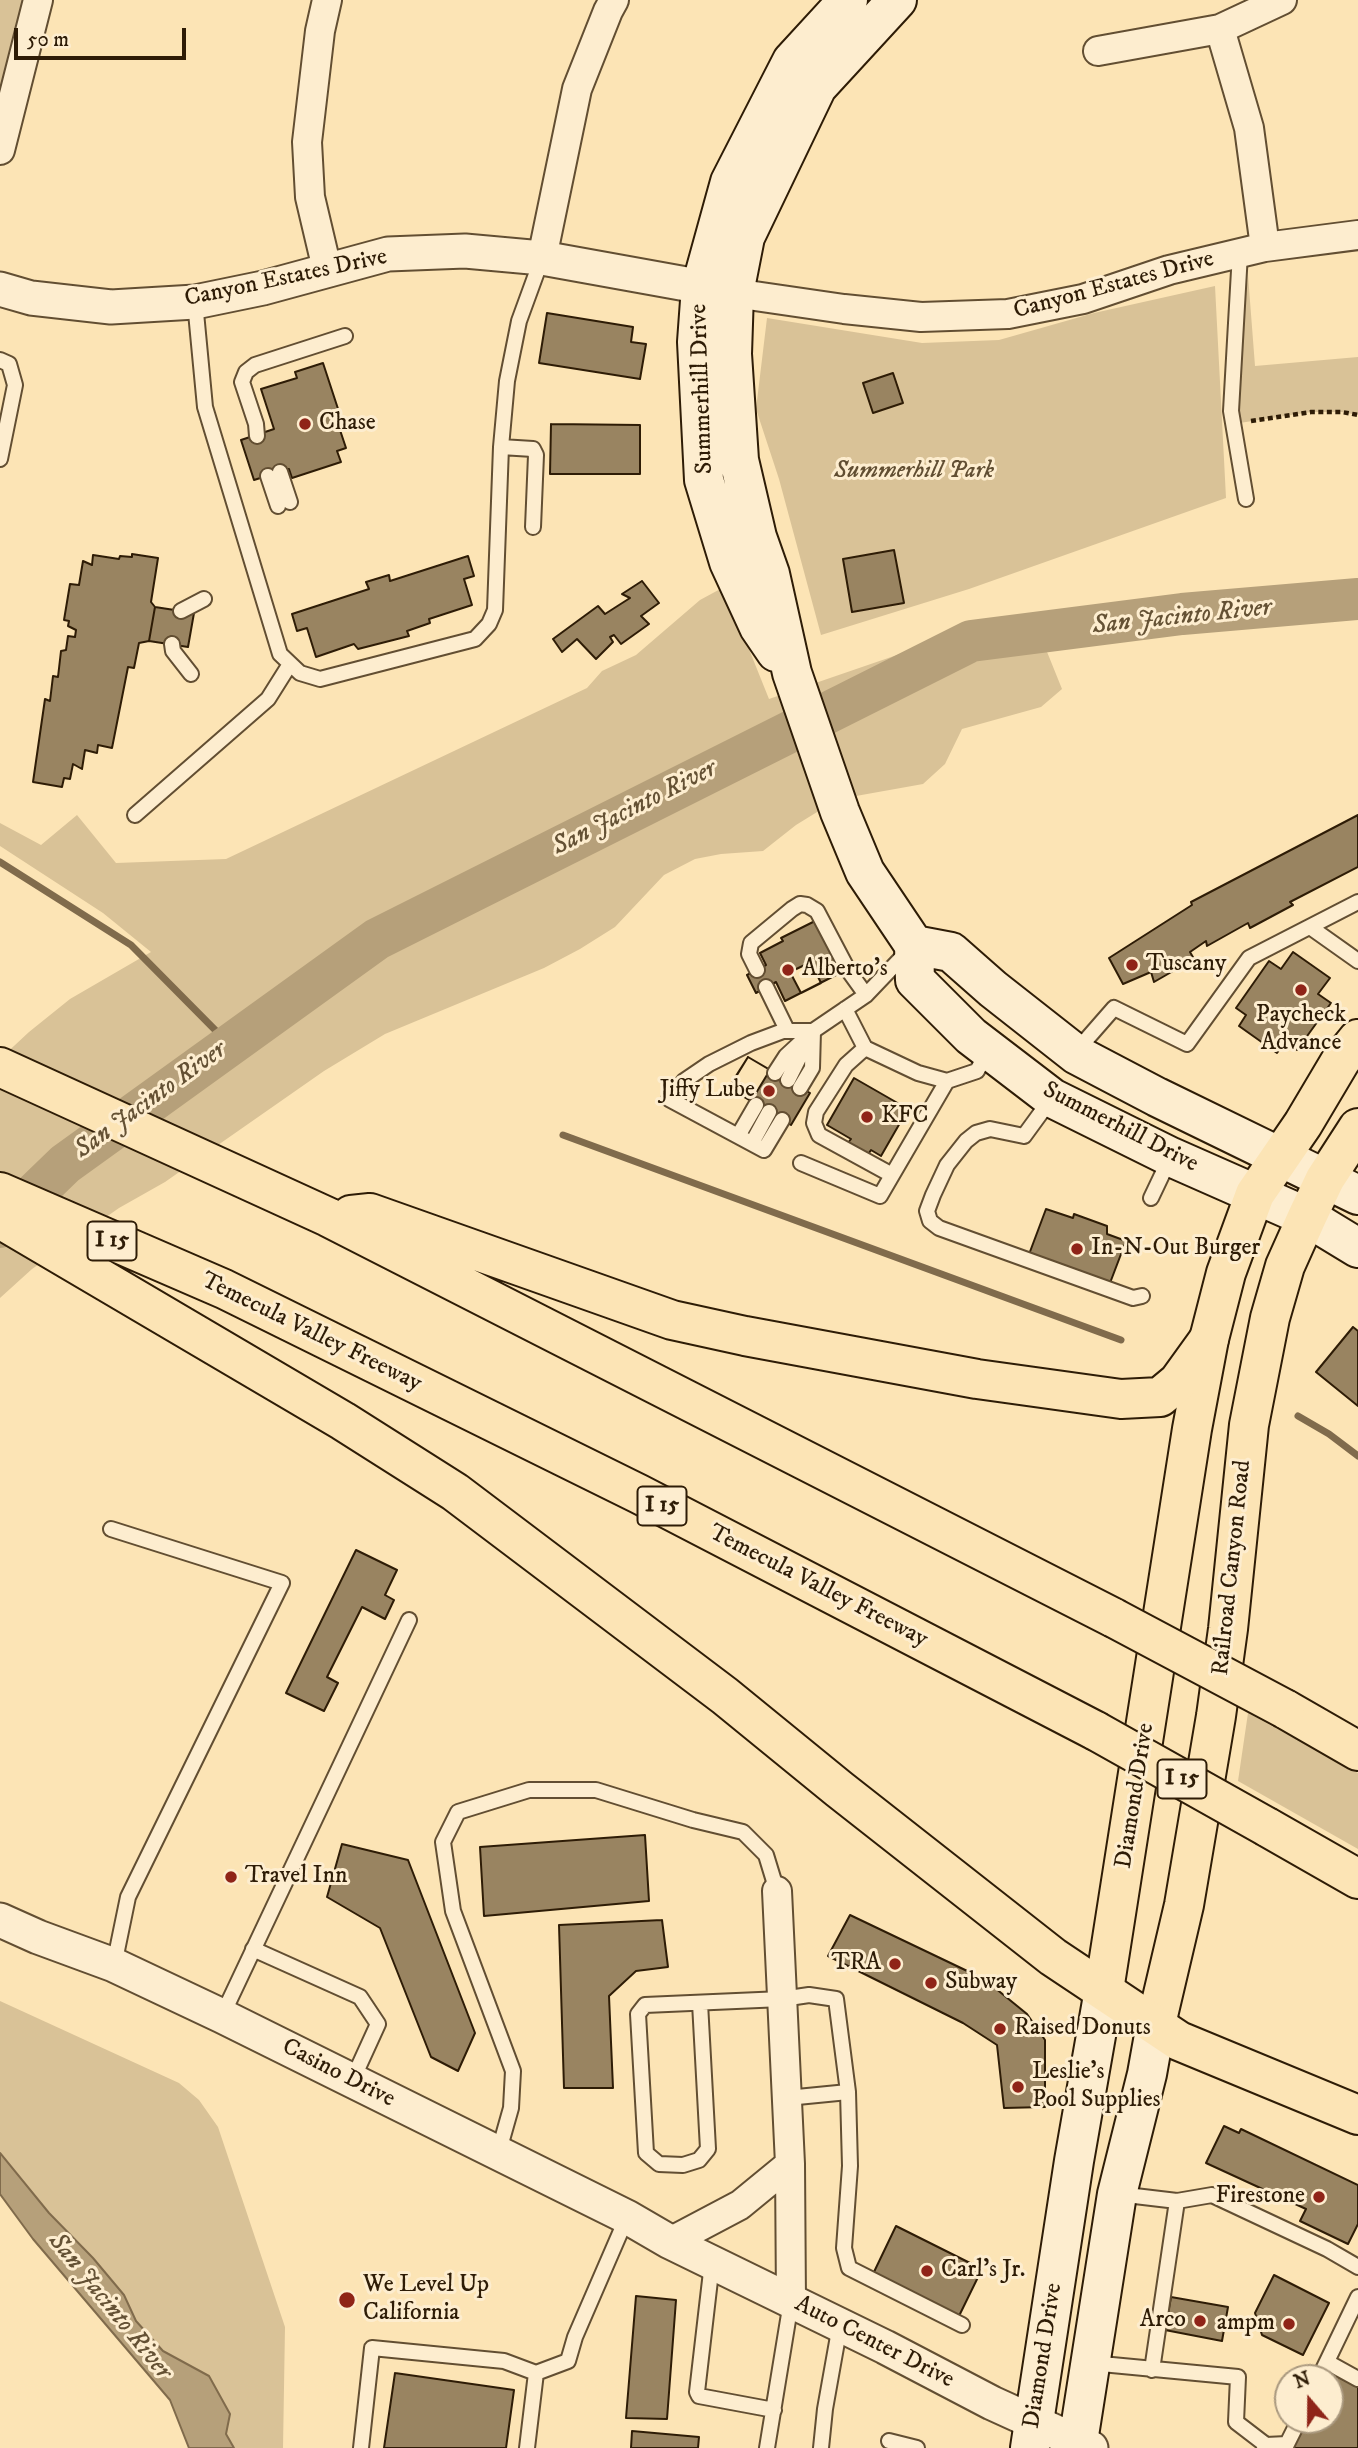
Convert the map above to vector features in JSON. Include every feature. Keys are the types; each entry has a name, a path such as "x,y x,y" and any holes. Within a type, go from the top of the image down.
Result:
{"main road":[{"name":"Summerhill Drive","path":"718,290 730,181 792,61 848,0"},
{"name":"Summerhill Drive","path":"897,0 817,87 718,290 697,342 704,480 729,562 758,627 792,673 840,812 865,872 914,945 915,981 971,1036 1052,1098 1171,1157 1307,1217 1358,1248"},
{"name":"Summerhill Drive","path":"914,945 951,952 1077,1055 1342,1187"},
{"path":"988,1049 998,1036 1013,1035 1054,1060 1077,1055"},
{"path":"1280,1157 1341,1060 1358,1039"},
{"path":"0,1067 328,1217 1114,1618 1184,1657 1292,1700 1358,1721"},
{"name":"Railroad Canyon Road","path":"1156,2024 1184,1906 1216,1716 1228,1629 1249,1425 1270,1318 1285,1266 1307,1217 1342,1187 1358,1128"},
{"name":"Diamond Drive","path":"1032,2434 1192,1429 1209,1339 1226,1273 1255,1194 1280,1157"},
{"name":"Temecula Valley Freeway","path":"0,1192 225,1289 639,1494 1096,1731 1358,1879"},
{"path":"328,1217 370,1213 672,1320 977,1379 1121,1399 1160,1397 1178,1382 1209,1339"},
{"path":"0,1219 343,1420 465,1499 724,1696 1053,1958 1179,2041 1358,2115"},
{"path":"1292,1700 1358,1751"},
{"name":"Diamond Drive","path":"1082,2446 1091,2363 1117,2194 1147,2074 1156,2024"}],"street":[{"path":"0,149 38,0"},
{"path":"327,0 316,53 307,142 310,197 327,269"},
{"path":"542,258 577,89 614,0"},
{"path":"1098,51 1220,29 1282,0"},
{"path":"1220,29 1249,128 1253,250"},
{"name":"Canyon Estates Drive","path":"0,289 30,298 111,307 195,302 263,288 388,254 465,251 542,258 718,290 844,309 921,317 1008,314 1083,299 1169,270 1253,250 1358,235"},
{"path":"777,1891 790,2164 791,2302"},
{"name":"Casino Drive","path":"0,1920 114,1965 222,2016 627,2217 670,2242"},
{"path":"670,2242 740,2205 790,2164"},
{"name":"Auto Center Drive","path":"670,2242 992,2403 1032,2434 1082,2446"}],"lane":[{"path":"1246,499 1231,411 1253,250"},
{"path":"195,302 205,407 280,654 300,673 320,679 475,639 489,624 495,610 501,447 507,381 519,321 542,258"},
{"path":"258,431 242,382 246,372 255,365 345,336"},
{"path":"0,360 9,364 15,385 0,459"},
{"path":"501,447 533,449 536,455 533,527"},
{"path":"274,474 284,504"},
{"path":"181,611 204,599"},
{"path":"172,645 173,651 191,674"},
{"path":"135,815 268,699 290,664"},
{"path":"1077,1055 1114,1009 1187,1044 1249,958 1358,902"},
{"path":"757,970 749,954 751,943 792,909 800,904 807,905 817,911 848,970 866,995"},
{"path":"1310,927 1358,961"},
{"path":"788,1080 813,1031 866,995 914,945"},
{"path":"766,987 787,1030"},
{"path":"845,1009 865,1048 918,1073 947,1081 977,1071 988,1049"},
{"path":"752,1143 669,1099 684,1081 709,1064 763,1037 787,1030 813,1031"},
{"path":"865,1048 846,1065 816,1112 814,1124 819,1135 892,1175"},
{"path":"801,1163 880,1196 947,1081"},
{"path":"1052,1098 1024,1136 990,1129 976,1133 966,1141 947,1165 933,1195 927,1210 930,1220 939,1228 1133,1298 1142,1296"},
{"path":"752,1143 769,1112 752,1143"},
{"path":"1151,1198 1171,1157"},
{"path":"111,1529 282,1583 128,1897 114,1965"},
{"path":"222,2016 409,1620"},
{"path":"498,2154 511,2108 513,2071 453,1911 443,1842 458,1812 529,1790 596,1790 693,1820 743,1832 766,1855 777,1891"},
{"path":"253,1949 360,1997 378,2024 352,2081"},
{"path":"700,2003 708,2149 699,2160 684,2165 659,2164 646,2153 638,2014 645,2005 782,1999 809,1995 836,1999 848,2092 850,2166 844,2248 849,2268 962,2325"},
{"path":"787,2098 848,2092"},
{"path":"1117,2194 1177,2201 1212,2195 1327,2249 1358,2267"},
{"path":"1152,2370 1177,2201"},
{"path":"361,2448 372,2348 504,2361 536,2373 568,2361 575,2337 627,2217"},
{"path":"712,2263 697,2392 699,2396 774,2410"},
{"path":"1358,2297 1326,2362 1358,2379"},
{"path":"767,2448 791,2302"},
{"path":"821,2448 840,2325"},
{"path":"1091,2363 1238,2377 1236,2422 1265,2446 1287,2444 1292,2434"},
{"path":"527,2448 536,2373"},
{"path":"889,2441 917,2448"}],"path":[{"path":"1233,424 1311,412 1358,415"}],"green space":[{"path":"0,0 37,0 0,111"},
{"path":"1248,275 1255,366 1358,357 1358,415 1311,412 1233,424"},
{"name":"Summerhill Park","path":"1215,286 1226,498 969,589 821,635 779,479 756,409 767,318 922,343 999,340 1094,313"},
{"path":"724,587 769,699 990,623 1018,620 1039,632 1062,689 1041,707 962,729 945,764 923,784 856,796 822,809 763,851 695,859 664,875 615,927 580,949 544,968 385,1034 324,1071 165,1182 119,1208 32,1269 0,1298 0,1059 70,999 151,952 103,913 0,846 0,823 41,845 77,815 116,863 226,859 587,688 602,671 636,655 700,600"},
{"path":"1248,1713 1358,1773 1358,1849 1238,1781"},
{"path":"0,2001 179,2083 199,2100 218,2127 285,2327 283,2448 234,2448 226,2434 230,2414 209,2376 163,2351 136,2321 124,2295 49,2213 0,2153"}],"water":[{"path":"0,2153 49,2213 124,2295 136,2321 163,2351 209,2376 230,2414 226,2434 234,2448 189,2448 170,2400 33,2239 0,2194"}],"building":[{"path":"547,313 633,327 631,342 646,344 640,379 539,363"},
{"name":"Chase","path":"323,363 341,418 336,418 346,448 337,451 341,462 292,478 289,469 254,480 241,440 274,429 261,389 297,378 295,372"},
{"path":"893,373 903,403 873,413 863,383"},
{"path":"551,424 640,425 640,474 550,474"},
{"path":"894,550 904,603 852,612 843,559"},
{"path":"132,554 158,558 151,602 155,607 149,641 139,643 134,668 128,667 112,748 98,745 97,753 85,750 82,769 73,764 70,779 64,778 62,787 33,782 45,699 50,701 53,676 58,677 61,651 66,650 68,636 75,637 76,630 68,626 69,621 64,620 70,584 79,585 83,561 92,565 93,555 119,559 120,556 132,557"},
{"path":"468,556 474,576 464,579 472,605 429,619 430,623 407,631 409,636 358,649 354,644 316,657 307,628 297,631 292,614 369,589 366,582 389,575 390,581"},
{"path":"642,581 659,603 641,616 649,624 621,644 614,635 610,637 613,642 596,659 577,639 562,652 553,639 598,606 605,614 630,598 622,594"},
{"path":"155,607 194,613 188,647 149,641"},
{"path":"1358,815 1358,867 1290,902 1293,905 1250,928 1248,923 1207,946 1206,941 1190,952 1194,959 1154,982 1151,972 1123,984 1109,958 1192,905 1191,902"},
{"path":"815,921 840,969 838,974 785,1001 776,982 756,993 747,975 766,965 760,953 783,941 781,938"},
{"path":"1293,952 1330,978 1318,994 1331,1003 1297,1050 1285,1042 1277,1053 1239,1026 1246,1015 1236,1008 1269,961 1281,969"},
{"path":"811,962 821,983 801,993 790,972"},
{"name":"Jiffy Lube","path":"748,1057 810,1093 791,1125 729,1088"},
{"path":"748,1057 770,1070 756,1093 734,1079"},
{"name":"KFC","path":"854,1078 908,1109 881,1156 871,1150 867,1156 847,1144 851,1139 827,1125"},
{"name":"In-N-Out Burger","path":"1046,1209 1073,1218 1074,1214 1107,1226 1107,1234 1126,1241 1110,1283 1028,1257"},
{"path":"1353,1327 1358,1331 1358,1406 1316,1372"},
{"path":"356,1550 397,1570 385,1595 394,1600 385,1619 362,1607 327,1677 338,1683 324,1711 286,1693"},
{"path":"645,1835 649,1901 484,1916 480,1847"},
{"path":"342,1844 408,1860 475,2033 458,2071 431,2057 380,1928 327,1897"},
{"path":"850,1915 984,1979 1027,2014 1045,2040 1045,2107 1004,2108 997,2045 963,2023 828,1956"},
{"path":"662,1920 668,1967 636,1971 609,1996 613,2088 564,2088 559,1925"},
{"name":"Firestone","path":"1224,2126 1239,2133 1241,2129 1358,2185 1358,2224 1348,2244 1300,2221 1306,2209 1206,2163"},
{"name":"Carl's Jr.","path":"896,2226 982,2269 959,2316 873,2274"},
{"name":"ampm","path":"1274,2275 1329,2303 1303,2355 1262,2335 1255,2313"},
{"path":"636,2296 676,2300 667,2419 626,2418"},
{"path":"1171,2297 1228,2307 1222,2341 1165,2330"},
{"path":"395,2373 514,2390 506,2448 384,2448"},
{"path":"1344,2380 1358,2387 1358,2448 1292,2448 1300,2434 1344,2434"},
{"path":"632,2431 699,2437 698,2448 631,2448"}],"waterway":[{"name":"San Jacinto River","path":"0,1227 65,1164 377,939 971,641 1182,614 1358,599"},
{"path":"0,862 131,945 230,1045"},
{"path":"563,1135 1121,1340"},
{"path":"1298,1416 1329,1434 1358,1456"}],"place":[{"name":"Chase","path":"305,424"},
{"name":"Tuscany","path":"1132,965"},
{"name":"Alberto's","path":"788,970"},
{"name":"Paycheck Advance","path":"1301,990"},
{"name":"Jiffy Lube","path":"769,1091"},
{"name":"KFC","path":"867,1117"},
{"name":"In-N-Out Burger","path":"1077,1249"},
{"name":"Travel Inn","path":"231,1877"},
{"name":"TRA","path":"895,1964"},
{"name":"Subway","path":"931,1983"},
{"name":"Raised Donuts","path":"1000,2029"},
{"name":"Leslie's Pool Supplies","path":"1018,2087"},
{"name":"Firestone","path":"1319,2197"},
{"name":"Carl's Jr.","path":"927,2271"},
{"name":"We Level Up California","path":"347,2300"},
{"name":"Arco","path":"1200,2321"},
{"name":"ampm","path":"1289,2324"}]}
